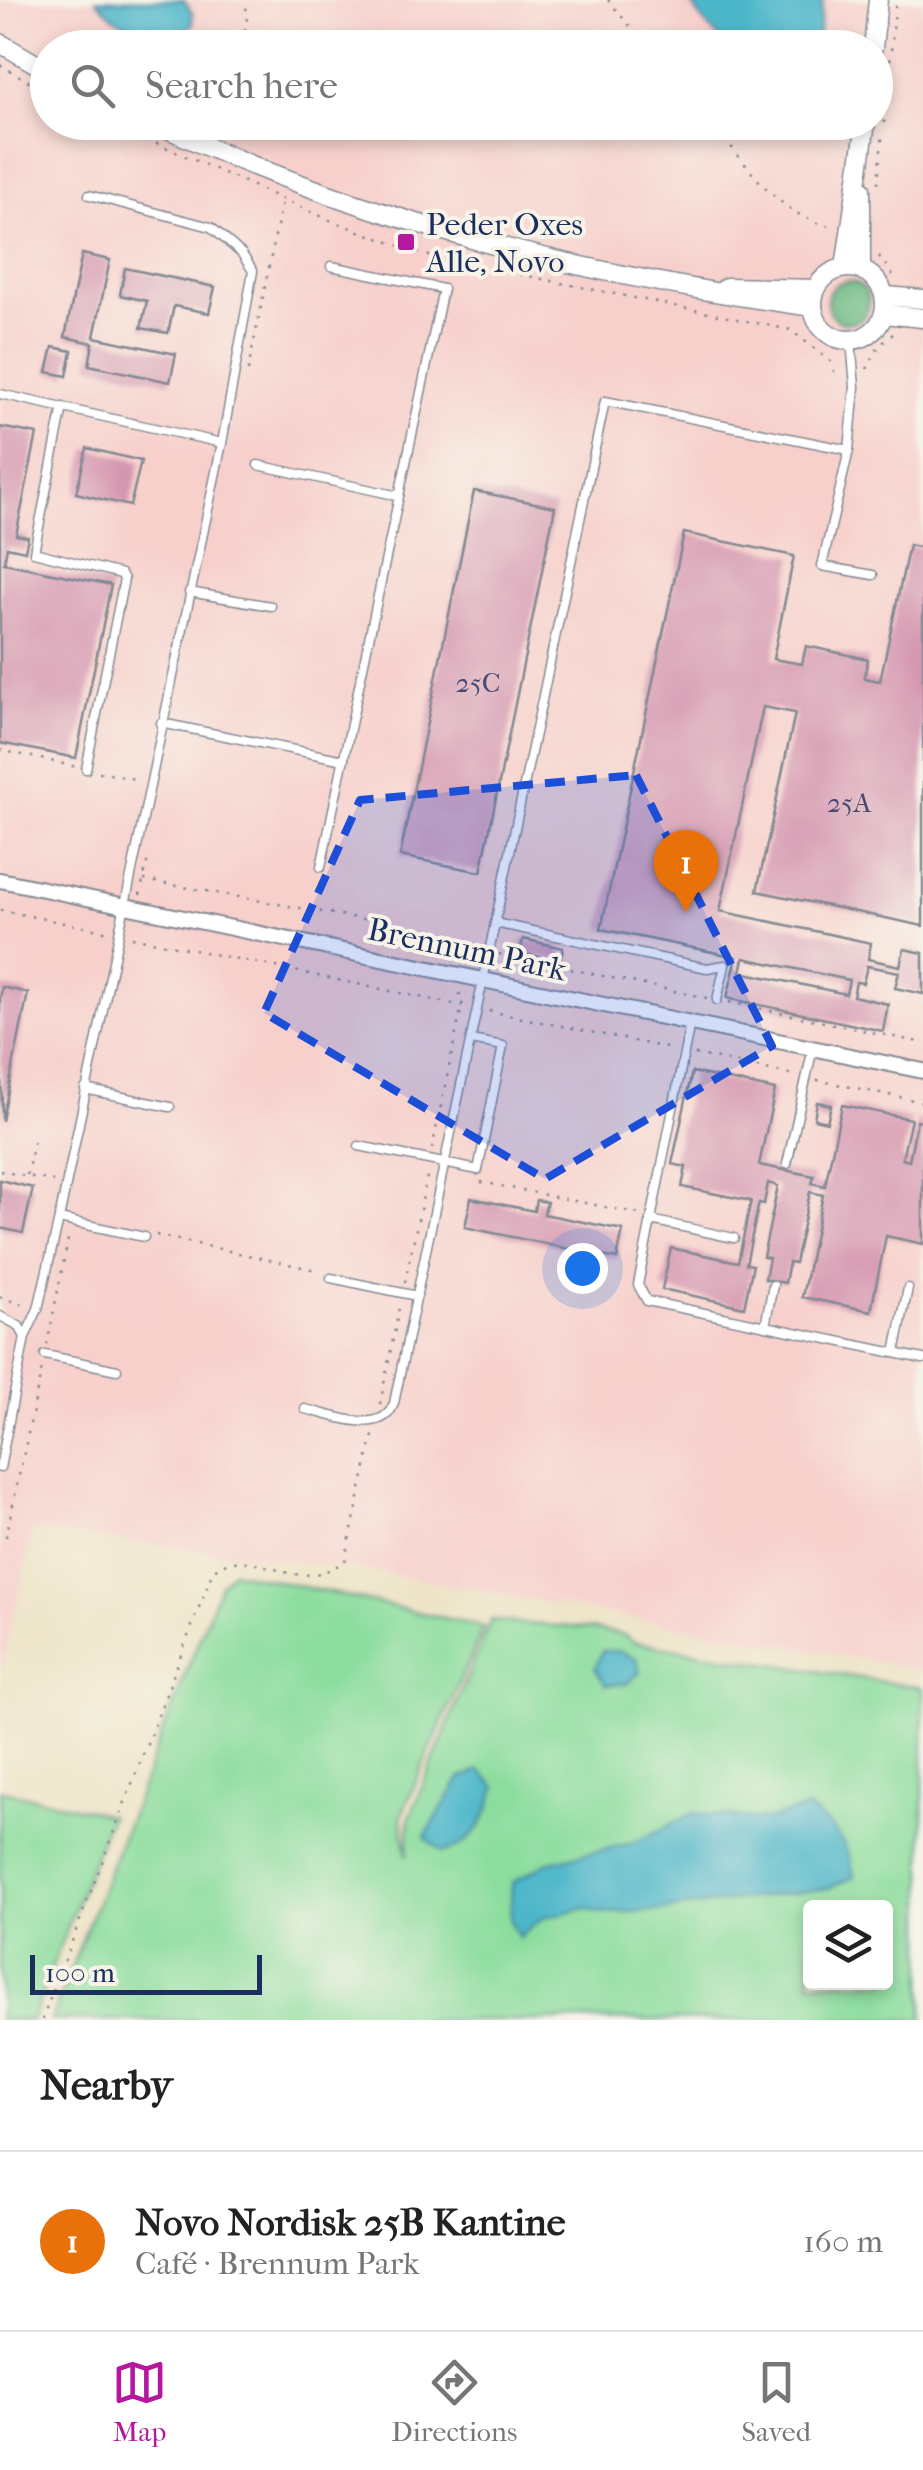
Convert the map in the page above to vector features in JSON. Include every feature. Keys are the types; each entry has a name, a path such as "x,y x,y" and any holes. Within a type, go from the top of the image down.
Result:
{"street":[{"path":"875,30 878,0"},
{"path":"0,43 30,61"},
{"path":"198,140 366,208 469,240 698,288 814,298"},
{"path":"853,268 856,231 869,183 867,140"},
{"path":"853,268 872,275 885,305 872,332 851,340 822,328 814,298 822,279 853,268"},
{"path":"885,305 922,306"},
{"name":"Brennum Park","path":"0,880 923,1071"}],"lane":[{"path":"0,1468 25,1337 38,1309 59,1220 128,876 222,442 254,271 242,254 210,227 89,195"},
{"path":"321,868 443,289 330,266"},
{"path":"851,340 856,387 850,450 822,566 873,576"},
{"path":"0,394 222,442"},
{"path":"305,1409 376,1423 392,1410 605,401 850,450"},
{"path":"63,407 34,552 121,574 124,579 86,769"},
{"path":"258,466 399,496"},
{"path":"190,592 271,606"},
{"path":"161,723 344,760"},
{"path":"495,923 707,968 725,965 718,1000"},
{"path":"690,1023 638,1285 647,1301 923,1359"},
{"path":"359,1146 478,1170 503,1046 471,1040"},
{"path":"788,1164 813,1048"},
{"path":"85,1090 170,1107"},
{"path":"651,1218 734,1238"},
{"path":"59,1220 145,1234"},
{"path":"332,1276 417,1296"},
{"path":"765,1326 773,1284"},
{"path":"894,1353 908,1288"},
{"path":"0,1316 19,1326 25,1337"},
{"path":"45,1354 116,1370"}],"path":[{"path":"244,30 246,0"},
{"path":"608,0 633,30"},
{"path":"892,30 896,0"},
{"path":"0,65 30,82"},
{"path":"727,140 783,206 814,223 876,232 885,270 897,281 920,288 922,306"},
{"path":"869,183 875,140"},
{"path":"128,876 400,926 416,936 923,1042"},
{"path":"0,910 923,1102"},
{"path":"42,2020 211,1576 218,1566 243,1562 310,1578 326,1574 345,1561 462,1006 455,990 462,962 474,948"},
{"path":"27,1176 35,1134"},
{"path":"0,1171 50,1180"},
{"path":"480,1182 651,1218"},
{"path":"145,1234 332,1276"},
{"path":"0,1297 38,1309"}],"highlighted area":[{"path":"636,775 772,1046 545,1179 264,1013 360,800"}],"shaded area":[{"path":"0,0 923,0 923,1670 355,1568 33,1530 0,1676"}],"green space":[{"path":"848,281 863,287 869,302 863,317 848,323 833,317 827,302 833,287"},
{"path":"232,1571 484,1627 401,1816 407,1857 409,1819 491,1620 592,1629 626,1636 634,1642 923,1688 923,2020 51,2020 220,1585"},
{"path":"0,1790 110,1815 32,2020 0,2020"}],"water":[{"path":"96,0 184,0 192,13 193,25 187,30 136,30"},
{"path":"690,0 823,0 819,30 712,30"},
{"path":"602,1651 618,1651 636,1658 640,1672 627,1683 606,1685 595,1668"},
{"path":"480,1770 496,1787 489,1809 471,1836 442,1852 425,1837 460,1778"},
{"path":"807,1808 839,1837 854,1877 829,1888 655,1911 601,1913 586,1908 544,1917 519,1937 510,1921 512,1883 546,1863 633,1843 694,1813 767,1820"}],"building":[{"path":"82,254 110,260 94,337 176,354 170,382 89,365 93,343 65,337"},
{"path":"125,268 215,287 209,313 174,306 168,333 141,328 147,301 120,295"},
{"path":"53,347 72,351 67,376 47,372"},
{"path":"0,427 37,434 16,535 28,537 25,551 7,547 4,563 111,585 76,758 0,743"},
{"path":"87,448 141,461 130,506 76,493"},
{"path":"474,491 555,507 481,872 400,856"},
{"path":"684,533 794,556 773,659 802,664 806,646 868,659 864,678 880,681 909,545 923,548 923,926 757,891 795,713 763,707 720,911 871,943 868,959 900,966 904,949 923,953 923,994 895,988 899,972 867,966 863,983 856,982 853,996 888,1004 883,1031 727,998 737,957 601,929","holes":["744,958 849,980 846,994 741,972"]},
{"path":"523,939 563,948 560,961 520,953"},
{"path":"2,987 28,993 2,1121 0,999"},
{"path":"692,1072 775,1090 759,1165 814,1176 812,1183 825,1186 842,1105 911,1119 902,1159 909,1161 917,1120 923,1121 923,1244 886,1236 871,1311 802,1297 823,1195 810,1192 795,1263 789,1262 785,1283 765,1279 769,1258 763,1257 778,1186 768,1183 764,1204 759,1203 746,1264 753,1265 744,1307 662,1289 671,1248 738,1262 751,1201 682,1187 686,1167 672,1164"},
{"path":"817,1102 831,1105 827,1122 814,1119"},
{"path":"0,1180 33,1188 23,1233 0,1228"},
{"path":"471,1198 534,1211 536,1200 547,1202 544,1214 623,1230 617,1259 465,1227"}],"place":[{"name":"Peder Oxes Alle, Novo","path":"406,242"},
{"name":"Novo Nordisk 25B Kantine","path":"686,912"}]}
